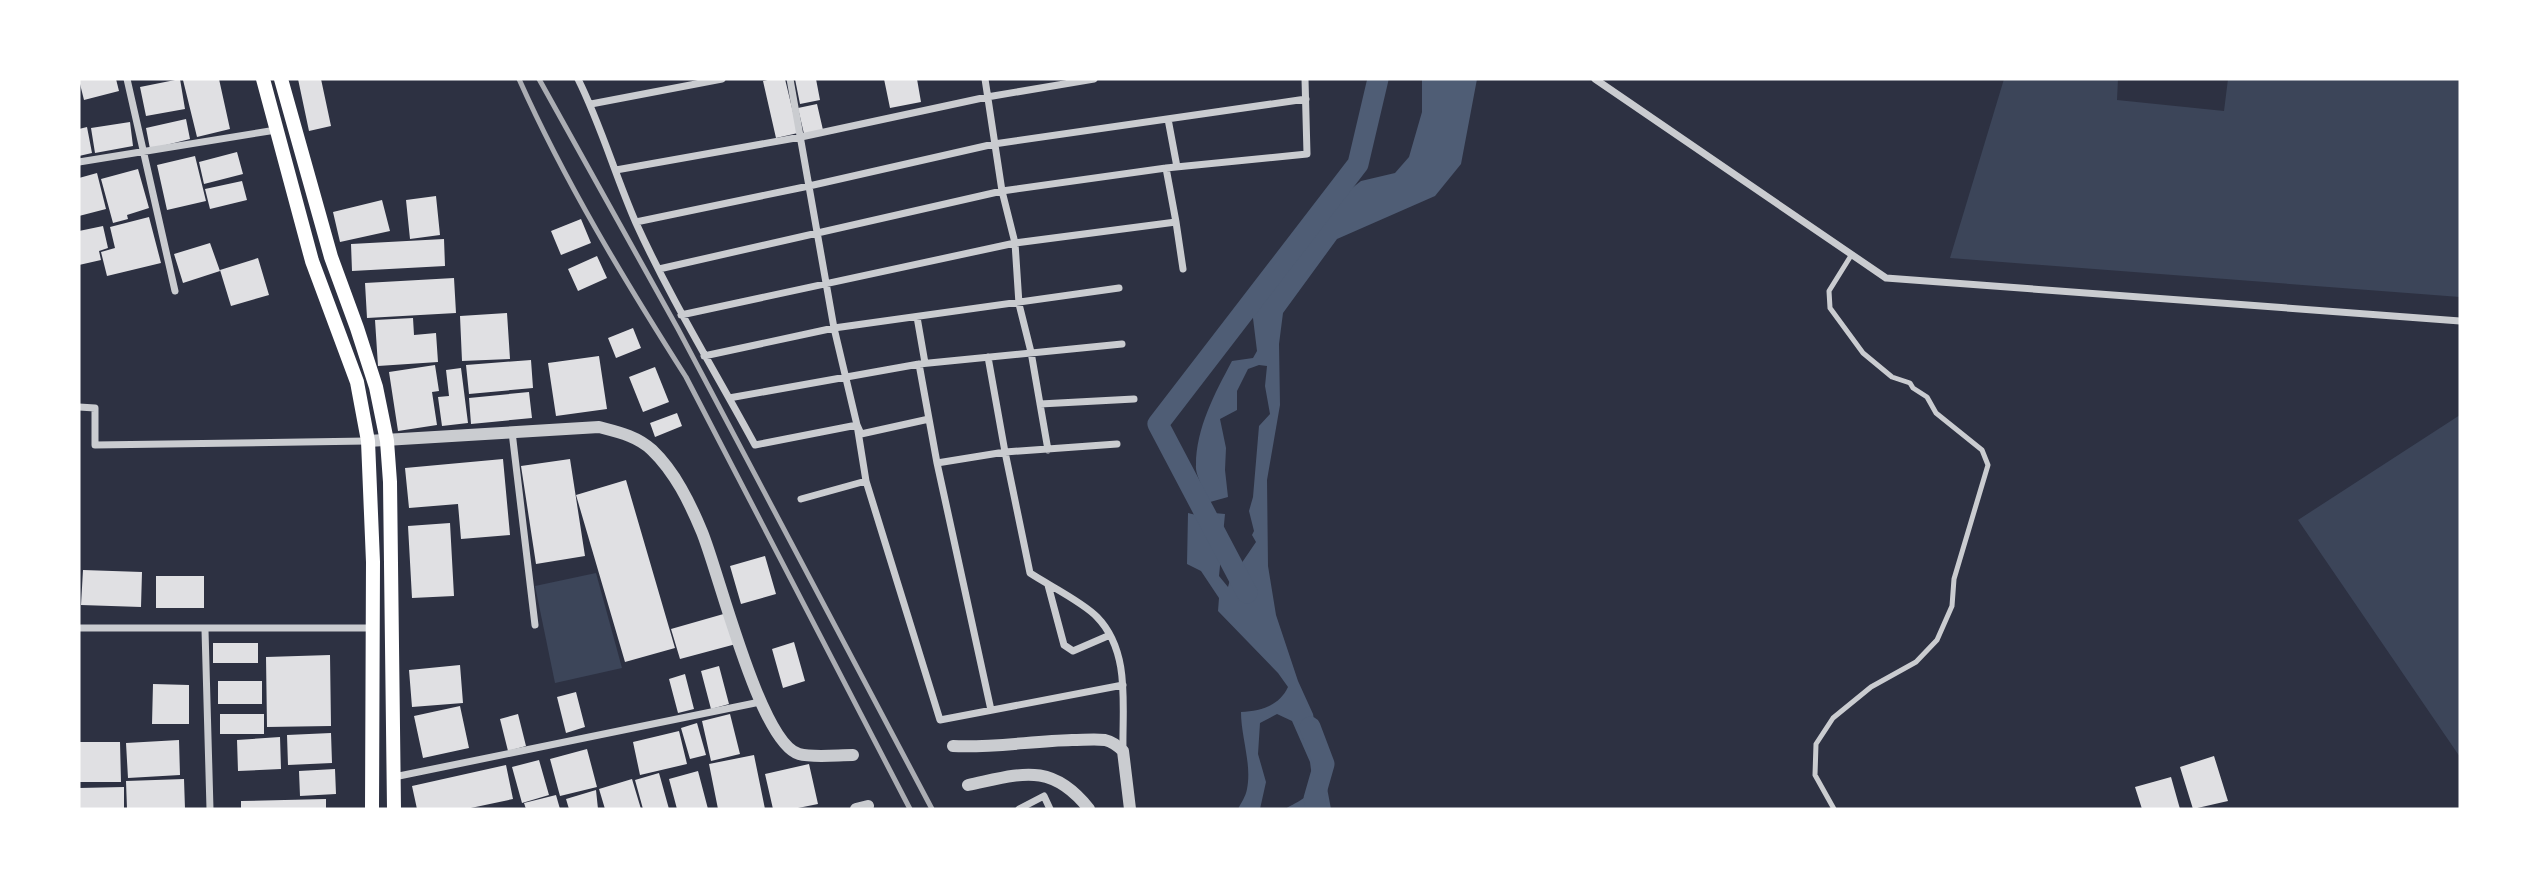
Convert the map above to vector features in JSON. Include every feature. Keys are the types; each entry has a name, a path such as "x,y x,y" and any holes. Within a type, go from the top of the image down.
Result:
{"main road":[{"path":"263,79 312,261 357,382 368,441 373,562 368,808"},
{"path":"281,79 331,257 358,328 376,387 387,441 394,809"}],"street":[{"path":"127,79 175,291"},
{"path":"578,79 591,104 636,222 681,316 755,445 857,425"},
{"path":"591,104 722,79"},
{"path":"790,79 834,328 857,425 866,481 940,720 1123,685"},
{"path":"985,79 1002,191 1014,243 1019,304 1031,352 1048,450"},
{"path":"616,170 801,137 987,97 1094,79"},
{"path":"659,269 1002,191 1166,168 1307,154 1305,79"},
{"path":"1595,79 1886,278 2460,321"},
{"path":"636,222 994,144 1306,99"},
{"path":"1168,119 1177,167"},
{"path":"79,162 276,130"},
{"path":"1166,168 1183,269"},
{"path":"681,316 1014,243 1177,222"},
{"path":"704,356 834,328 1119,288"},
{"path":"918,317 929,419 937,463 991,710"},
{"path":"729,398 922,364 1122,344"},
{"path":"988,357 1030,573 1097,616 1116,644 1123,685 1123,751 1130,809"},
{"path":"1040,404 1133,399"},
{"path":"79,408 95,408 95,444 387,441 599,427 627,434 650,448 672,473 702,533 760,702 785,746 800,754 853,755"},
{"path":"857,425 861,434 929,419"},
{"path":"512,432 535,625"},
{"path":"937,463 1005,452 1117,444"},
{"path":"801,499 866,481"},
{"path":"1048,584 1064,645 1073,651 1110,635"},
{"path":"79,628 371,628"},
{"path":"205,630 209,809"},
{"path":"393,777 760,702"},
{"path":"953,746 1104,740 1123,751"},
{"path":"968,785 1026,773 1051,777 1077,794 1089,809"},
{"path":"1019,809 1044,796 1050,809"}],"lane":[{"path":"1834,809 1815,775 1816,744 1833,719 1871,687 1916,662 1937,640 1952,606 1954,579 1988,464 1982,450 1936,413 1927,397 1910,383 1892,377 1863,353 1830,308 1829,291 1852,254"}],"shaded area":[{"path":"1422,79 1477,79 1461,164 1435,196 1337,239 1283,313 1279,344 1280,405 1267,480 1268,566 1276,615 1298,681 1313,714 1331,809 1285,809 1309,794 1316,780 1312,777 1310,762 1292,721 1277,714 1260,723 1258,754 1266,782 1260,809 1238,809 1246,794 1248,780 1241,712 1269,706 1280,699 1288,687 1278,673 1218,611 1219,598 1201,571 1187,564 1188,513 1196,515 1200,507 1192,498 1203,491 1196,468 1199,438 1213,398 1232,361 1253,358 1257,351 1252,310 1309,243 1342,196 1361,181 1395,173 1409,157 1422,112","holes":["1259,365 1267,366 1265,386 1270,414 1259,426 1253,497 1249,511 1254,531 1252,535 1256,542 1232,572 1228,587 1219,576 1225,514 1214,513 1210,502 1228,497 1226,448 1220,419 1237,410 1237,391 1248,369"]},
{"path":"2004,79 2118,79 2117,100 2224,111 2228,79 2460,79 2460,297 1950,258"},
{"path":"2460,415 2460,757 2298,520"},
{"path":"596,573 622,668 555,683 535,586"}],"building":[{"path":"116,79 119,91 84,100 79,80"},
{"path":"180,79 185,109 146,116 140,87"},
{"path":"219,79 230,129 197,137 183,80"},
{"path":"298,79 321,79 331,126 309,131"},
{"path":"785,79 798,133 776,138 763,81"},
{"path":"795,79 816,79 820,100 800,104"},
{"path":"884,79 917,79 921,102 890,108"},
{"path":"817,104 823,130 804,134 798,108"},
{"path":"186,119 190,139 150,149 146,128"},
{"path":"130,122 133,146 95,153 91,128"},
{"path":"87,127 92,153 79,156 79,129"},
{"path":"237,152 243,174 204,184 199,162"},
{"path":"195,156 206,201 167,210 157,165"},
{"path":"138,169 149,208 113,223 101,179"},
{"path":"97,173 106,209 79,216 79,178"},
{"path":"242,181 247,200 210,209 205,189"},
{"path":"436,196 440,235 410,239 406,200"},
{"path":"382,200 390,231 340,242 333,212"},
{"path":"149,217 161,263 107,276 101,252 115,248 110,227"},
{"path":"581,219 591,243 561,255 551,231"},
{"path":"103,226 108,248 99,251 101,260 79,265 79,231"},
{"path":"444,239 445,266 352,271 351,244"},
{"path":"210,243 220,271 183,283 174,254"},
{"path":"597,256 607,278 578,291 568,269"},
{"path":"258,258 269,295 231,306 220,270"},
{"path":"454,278 456,313 367,318 365,283"},
{"path":"507,313 510,359 462,361 460,316"},
{"path":"413,318 414,335 436,333 438,362 378,366 375,320"},
{"path":"633,328 641,348 616,358 608,338"},
{"path":"599,356 607,409 556,416 548,363"},
{"path":"531,360 533,388 469,394 466,365"},
{"path":"435,365 439,391 432,392 437,425 398,431 389,372"},
{"path":"655,367 669,402 643,412 629,377"},
{"path":"461,368 468,423 442,426 438,397 449,396 446,370"},
{"path":"529,392 532,418 471,424 469,398"},
{"path":"677,413 682,426 655,437 650,423"},
{"path":"503,459 510,535 461,539 458,504 409,508 405,468"},
{"path":"570,459 585,556 536,564 521,466"},
{"path":"626,480 675,648 625,662 576,495"},
{"path":"450,523 454,596 412,598 408,526"},
{"path":"765,556 776,594 741,604 730,566"},
{"path":"83,570 142,572 141,607 81,605"},
{"path":"156,576 204,576 204,608 156,608"},
{"path":"727,613 736,644 680,659 671,629"},
{"path":"794,642 805,681 783,688 772,649"},
{"path":"213,643 258,643 258,663 213,663"},
{"path":"330,655 331,726 267,727 266,657"},
{"path":"460,665 463,703 412,707 409,670"},
{"path":"719,666 729,704 711,709 701,671"},
{"path":"685,674 694,709 678,713 669,679"},
{"path":"218,681 262,681 262,704 218,704"},
{"path":"153,684 189,685 189,724 152,724"},
{"path":"576,692 585,727 566,733 557,697"},
{"path":"460,706 469,748 423,758 414,716"},
{"path":"220,714 264,714 264,734 220,734"},
{"path":"518,714 526,746 508,751 500,719"},
{"path":"730,714 740,754 711,761 702,721"},
{"path":"697,723 706,755 690,759 681,728"},
{"path":"679,731 687,764 640,775 633,742"},
{"path":"331,733 332,763 288,765 287,735"},
{"path":"280,737 281,769 238,771 237,740"},
{"path":"179,740 180,775 128,778 126,743"},
{"path":"79,742 120,742 121,782 79,782"},
{"path":"587,749 597,787 560,796 550,759"},
{"path":"754,755 765,809 718,809 709,764"},
{"path":"2214,756 2228,801 2193,809 2180,767"},
{"path":"539,760 549,795 522,803 512,767"},
{"path":"809,764 818,804 793,809 773,809 765,774"},
{"path":"506,765 513,799 466,809 417,809 412,786"},
{"path":"335,769 336,794 300,796 299,771"},
{"path":"698,771 708,809 677,809 669,779"},
{"path":"659,773 669,809 643,809 635,780"},
{"path":"2171,777 2180,809 2142,809 2135,787"},
{"path":"184,779 185,809 127,809 126,781"},
{"path":"632,779 641,809 605,809 599,789"},
{"path":"124,787 124,809 79,809 79,788"},
{"path":"596,790 598,809 569,809 566,799"},
{"path":"556,795 560,809 526,809 524,803"},
{"path":"326,799 326,809 241,809 241,801"}],"waterway":[{"path":"1247,593 1158,424 1358,164 1378,79"},
{"path":"1310,727 1324,764 1314,799 1317,809"}],"railway":[{"path":"519,79 556,156 597,231 686,377 910,809"},
{"path":"539,79 678,329 932,809"}]}
